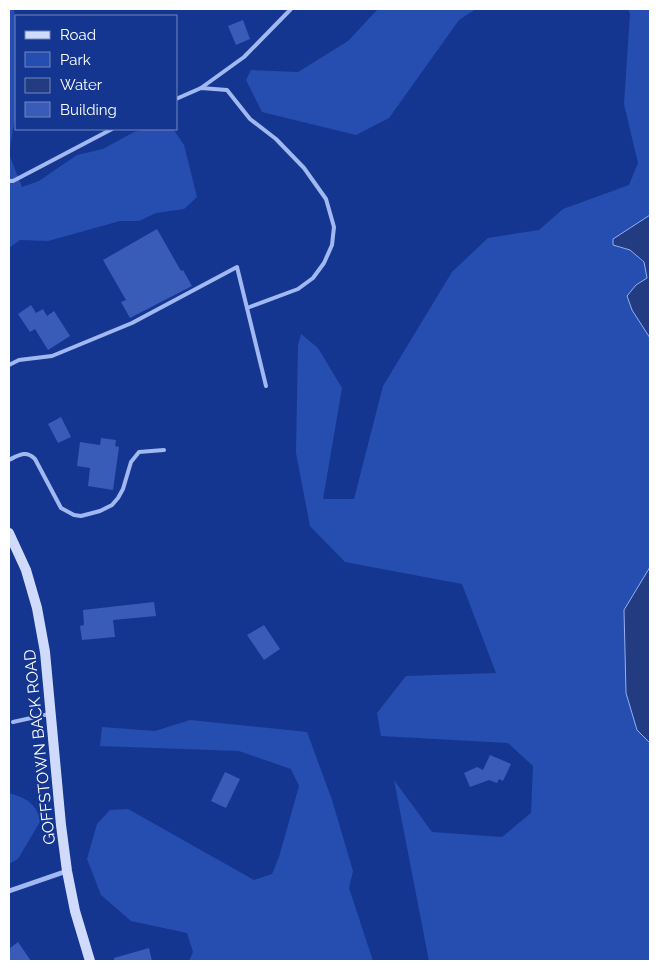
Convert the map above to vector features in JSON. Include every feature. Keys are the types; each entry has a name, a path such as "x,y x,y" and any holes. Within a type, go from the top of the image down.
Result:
{"main road":[{"name":"GOFFSTOWN BACK ROAD","path":"9,532 26,570 36,604 45,652 52,713 61,825 75,911 90,961"}],"street":[{"path":"9,891 68,871"}],"lane":[{"path":"178,97 201,88 244,57 291,9"},
{"path":"201,88 227,90 250,120 276,140 304,168 326,199 334,227 332,245 324,263 313,278 298,289 247,308"},
{"path":"9,181 13,181 36,170 110,130"},
{"path":"9,365 18,360 52,356 132,323 237,267 266,386"},
{"path":"9,460 24,453 31,455 36,459 61,508 74,515 81,516 100,511 112,505 123,489 131,462 139,452 164,450"},
{"path":"13,722 52,713"}],"green space":[{"path":"9,9 14,9 15,117 9,154"},
{"path":"378,9 476,9 459,20 389,118 356,135 262,112 246,80 251,70 298,72 348,41"},
{"path":"628,9 650,9 650,215 613,245 630,250 644,263 647,278 636,285 632,310 650,338 650,567 624,610 626,693 637,730 650,743 650,961 429,961 394,780 432,832 502,837 531,813 533,766 508,743 381,736 377,713 406,676 496,673 462,584 345,562 310,526 296,453 298,345 301,334 318,348 342,388 323,499 354,499 383,386 452,272 488,238 539,230 563,209 629,185 638,163 624,104 630,14"},
{"path":"142,130 174,130 184,145 197,197 184,209 156,213 139,221 120,221 48,241 20,240 9,248 9,154 22,187 39,181 77,155 103,149 134,132"},
{"path":"190,720 307,732 332,800 353,871 349,888 373,961 189,961 193,952 187,933 131,921 101,895 87,859 97,824 110,810 128,809 254,880 272,874 279,857 299,786 291,769 239,751 100,746 102,727 155,731"},
{"path":"9,793 29,802 41,820 18,859 9,864"}],"water":[{"path":"650,215 650,338 632,310 627,296 636,285 647,278 644,262 630,250 613,245 613,239"},
{"path":"650,567 650,743 637,730 626,693 624,610"}],"building":[{"path":"243,20 250,39 236,45 228,26"},
{"path":"157,229 181,271 183,270 192,286 130,318 121,302 126,300 103,260"},
{"path":"31,305 36,313 43,309 47,316 54,311 70,336 48,350 35,329 30,332 18,314"},
{"path":"61,417 71,437 58,443 48,424"},
{"path":"101,438 116,440 115,446 119,447 113,490 88,486 90,468 77,466 80,442 100,445"},
{"path":"154,602 156,616 113,620 115,637 82,640 80,626 84,625 83,610"},
{"path":"264,625 280,649 264,660 247,635"},
{"path":"490,755 511,764 503,781 499,779 497,783 489,780 470,787 464,773 477,767 483,770"},
{"path":"225,772 240,779 226,808 211,801"},
{"path":"18,942 31,961 9,961 9,949"},
{"path":"149,948 152,961 114,961 114,958"}]}
